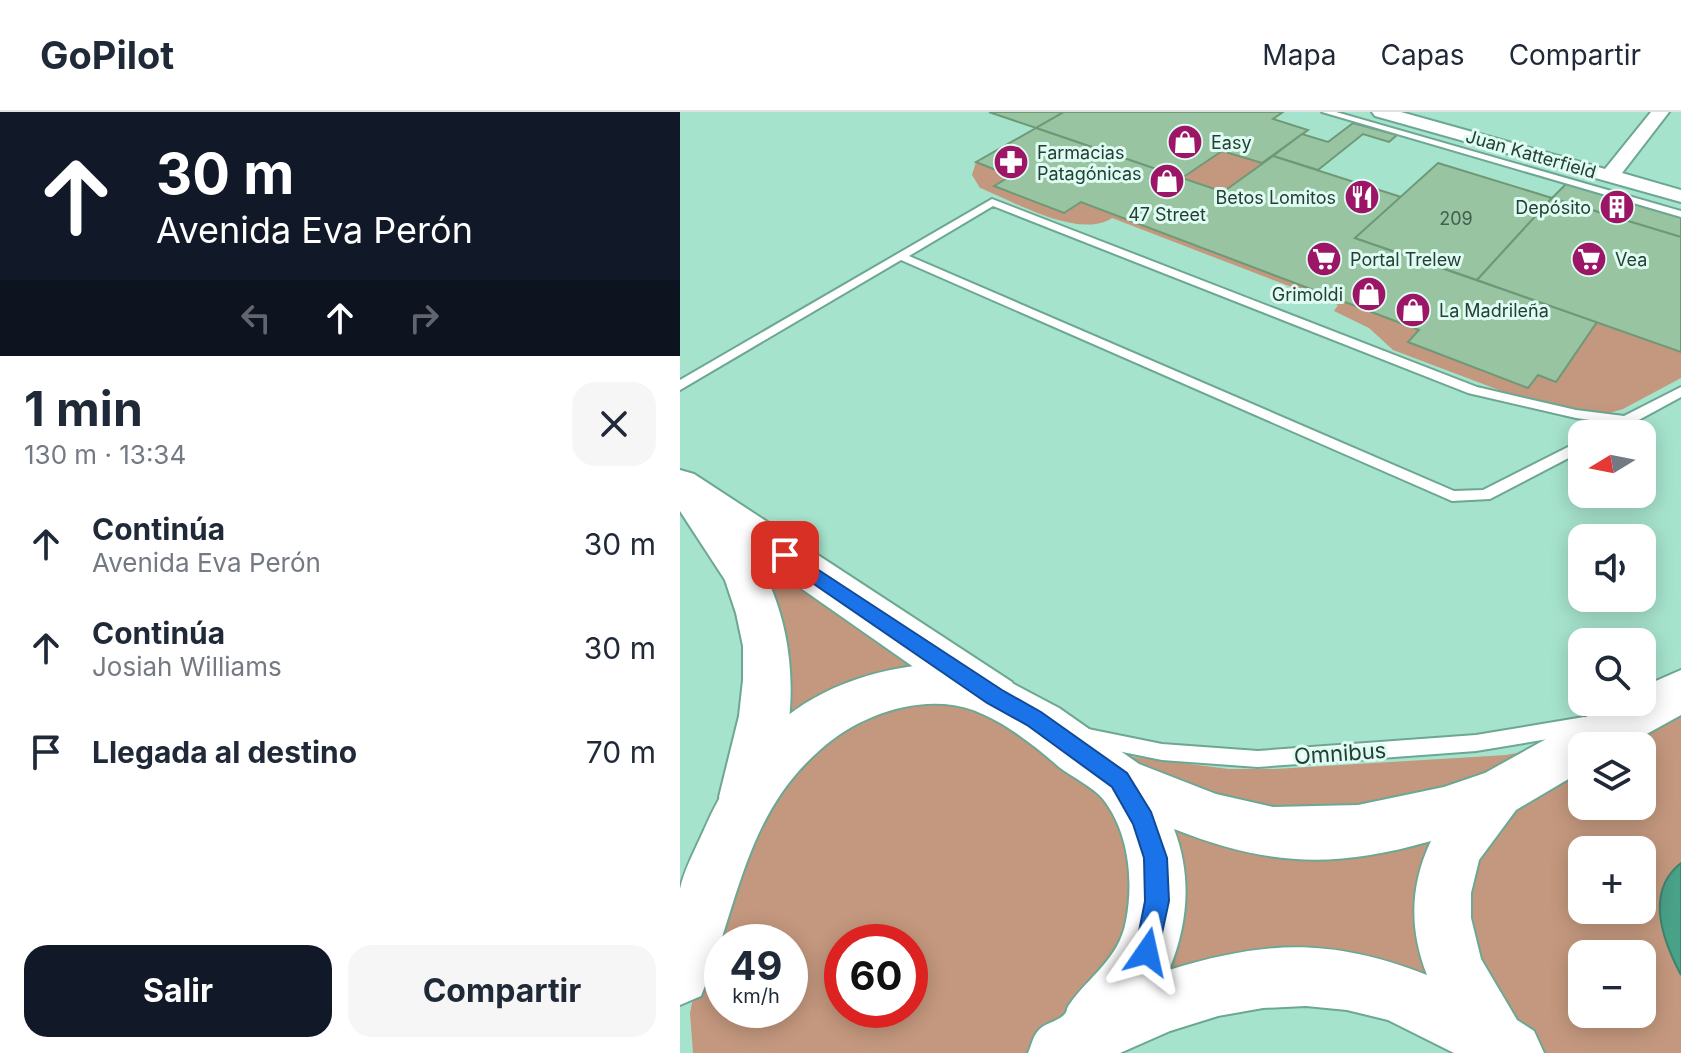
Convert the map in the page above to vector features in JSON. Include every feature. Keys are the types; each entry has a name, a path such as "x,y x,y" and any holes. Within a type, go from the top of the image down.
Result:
{"main road":[{"path":"680,486 1120,780 1231,824 1271,833 1318,834 1368,830 1413,820 1497,793 1664,699"},
{"path":"680,486 721,535 757,601 767,646 769,697 759,751 743,804 699,915 680,976"},
{"path":"743,804 777,756 810,727 847,704 886,691 922,686 961,686 1014,708"},
{"path":"1069,1047 1122,995 1147,952 1157,901 1156,858 1143,819 1120,780"},
{"path":"1497,793 1458,843 1445,876 1441,909 1447,953 1467,1000 1505,1048"},
{"path":"1069,1047 1137,1012 1187,994 1241,979 1288,973 1337,976 1381,987 1438,1011 1505,1048"}],"street":[{"name":"Juan Katterfield","path":"1381,112 1681,196"},
{"path":"1610,176 1660,112"}],"lane":[{"path":"1326,112 1681,214"},
{"path":"680,386 992,202 1473,390 1576,414 1620,420"},
{"path":"900,256 1452,496 1485,495 1568,452"},
{"path":"1629,420 1681,391"},
{"name":"Omnibus","path":"1014,708 1076,734 1162,752 1258,759 1476,743 1576,727 1664,699"}],"shaded area":[{"path":"1222,151 1262,163 1223,192 1182,178"},
{"path":"976,162 1011,176 995,186 1064,213 1081,202 1419,330 1409,342 1528,388 1538,375 1556,381 1597,322 1681,352 1681,378 1623,409 1609,413 1589,414 1533,403 1393,350 1369,328 1334,311 1338,305 1112,218 1098,224 1082,224 1064,222 1028,209 980,188 972,175"},
{"path":"733,534 952,677 788,734"},
{"path":"884,701 965,702 1062,749 1135,830 1135,951 1030,1053 693,1053 690,1013 704,948 704,1028 808,1028 808,924 713,924 765,789"},
{"path":"1681,703 1681,1053 1532,1053 1470,972 1470,844 1489,827 1568,775 1568,820 1656,820 1656,732 1635,732"},
{"path":"1539,749 1475,782 1328,815 1229,806 1111,754 1229,769 1275,769 1506,755"},
{"path":"1158,821 1456,823 1444,977 1148,979"},
{"path":"1681,863 1681,975 1663,932 1660,902 1670,875"}],"building":[{"path":"989,112 1064,112 1036,128"},
{"name":"Easy","path":"1064,112 1283,112 1273,119 1308,130 1262,163 1222,151 1182,178 1036,128"},
{"path":"1353,123 1397,135 1389,142 1363,134 1318,170 1273,156 1302,134 1328,142"},
{"name":"Portal Trelew","path":"1036,128 1223,192 1273,156 1401,197 1355,238 1597,322 1556,382 1538,375 1528,388 1408,342 1419,330 1081,202 1064,213 994,186 1011,176 976,162"},
{"path":"1438,163 1552,198 1477,280 1355,238"},
{"name":"Depósito","path":"1568,182 1681,216 1681,237 1552,198"},
{"name":"Vea","path":"1552,198 1681,237 1681,352 1477,280"}],"place":[{"name":"Easy","path":"1185,142"},
{"name":"Farmacias Patagónicas","path":"1011,162"},
{"name":"47 Street","path":"1167,181"},
{"name":"Betos Lomitos","path":"1362,197"},
{"name":"Depósito","path":"1617,207"},
{"name":"Portal Trelew","path":"1324,259"},
{"name":"Vea","path":"1589,259"},
{"name":"Grimoldi","path":"1369,294"},
{"name":"La Madrileña","path":"1413,310"}],"route":[{"path":"785,555 995,697 1034,719 1120,780 1143,819 1156,858 1157,901 1147,952"}]}
